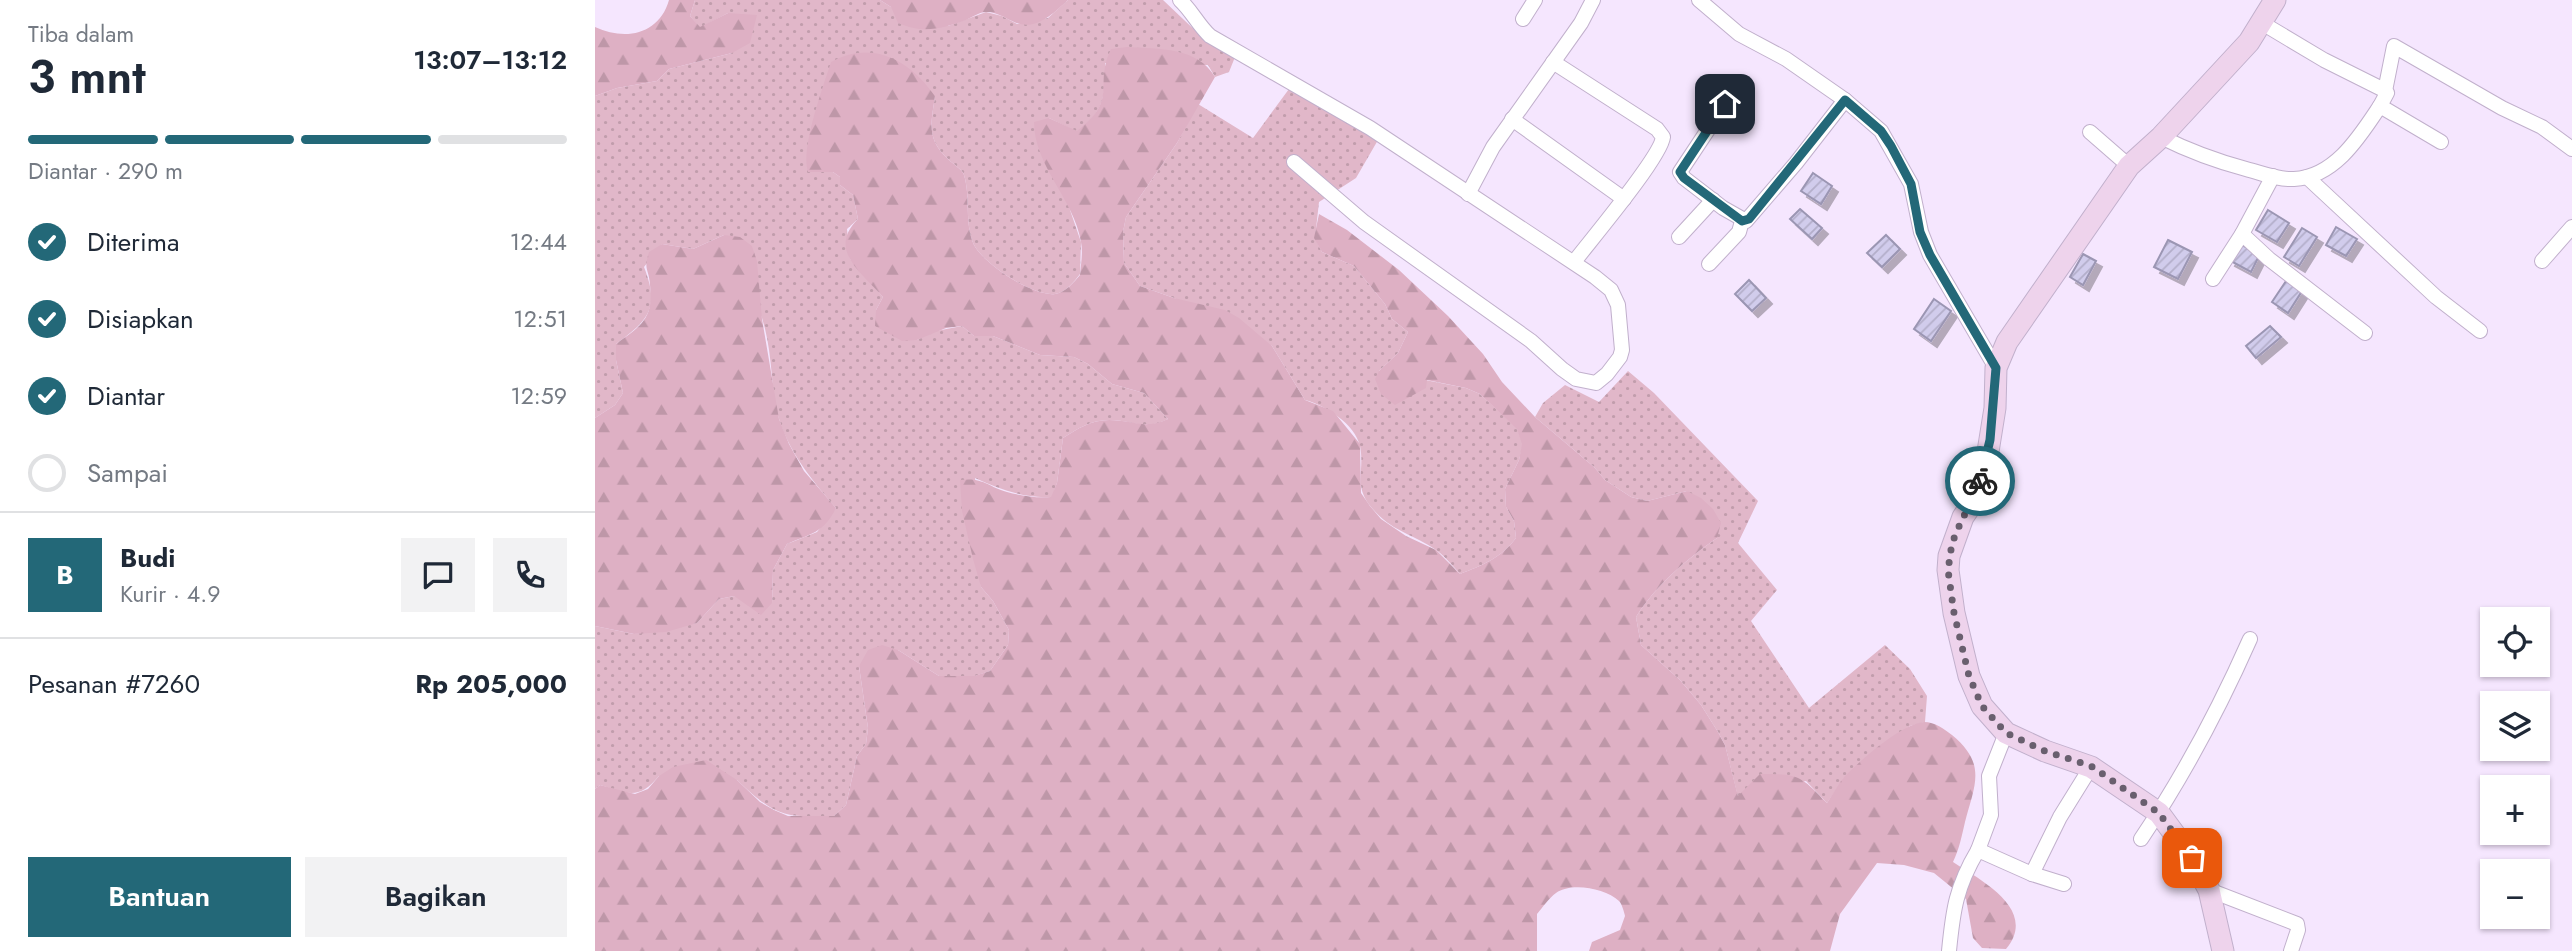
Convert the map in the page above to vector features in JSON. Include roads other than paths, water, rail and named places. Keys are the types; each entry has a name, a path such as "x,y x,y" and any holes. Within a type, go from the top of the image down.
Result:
{"street":[{"path":"1180,0 1210,36 1370,128 1574,262 1611,290 1618,305 1621,357 1608,374 1596,383 1576,379 1531,341 1364,222 1294,162"},
{"path":"1523,19 1535,0"},
{"path":"1468,194 1493,147 1581,23 1593,0"},
{"path":"1699,0 1739,34 1786,59 1845,100 1881,131 1911,184 1920,232 1930,255 1996,368"},
{"path":"2223,951 2209,890 2192,858 2159,813 2091,766 2045,751 2006,733 1982,706 1972,685 1954,613 1948,570 1952,543 1963,517 1974,501 1986,464 1995,408 1996,368 2001,354 2129,166 2161,138 2249,42 2275,0"},
{"path":"2161,138 2214,161 2295,179 2322,170 2343,155 2387,94 2262,23"},
{"path":"2380,88 2394,46 2502,108 2542,127 2572,149"},
{"path":"1553,62 1661,133 1662,144 1574,262"},
{"path":"1742,221 1749,219 1845,100"},
{"path":"1725,104 1680,170 1681,175 1742,221"},
{"path":"2380,106 2441,142"},
{"path":"1512,119 1624,198"},
{"path":"2090,132 2129,166"},
{"path":"2213,279 2242,234 2273,176"},
{"path":"2307,177 2436,296 2480,331"},
{"path":"1679,237 1713,201"},
{"path":"1709,264 1739,232 1742,221"},
{"path":"2542,261 2572,227"},
{"path":"2242,234 2269,259 2365,333"},
{"path":"2141,839 2203,738 2225,697 2250,639"},
{"path":"1949,951 1954,905 1991,815 1989,776 2006,733"},
{"path":"2032,874 2060,817 2091,766"},
{"path":"1978,850 2032,874 2064,884"},
{"path":"2209,890 2297,924 2298,930 2291,951"}]}
